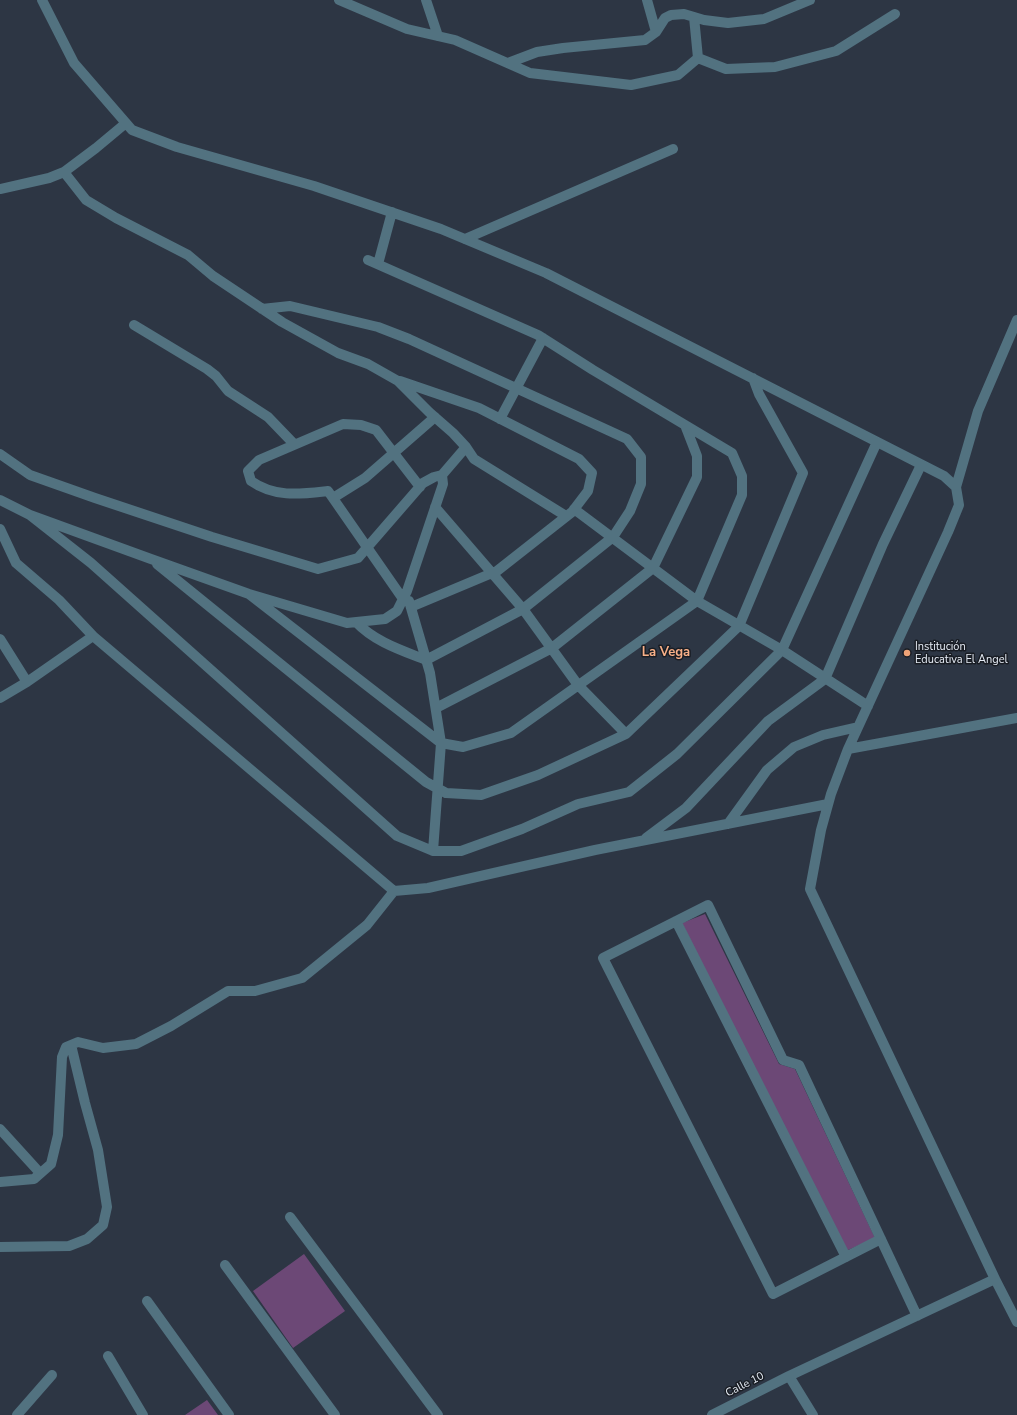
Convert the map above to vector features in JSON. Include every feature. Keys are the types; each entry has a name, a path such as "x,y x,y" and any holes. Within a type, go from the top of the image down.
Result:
{"street":[{"path":"42,0 74,63 132,130 177,147 314,186 392,212 441,229 546,273 944,476 956,487"},
{"path":"339,0 407,29 455,40 530,73 631,85 678,75 698,58"},
{"path":"426,0 438,36"},
{"path":"647,0 656,32"},
{"path":"508,63 537,52 645,40 656,32 665,18 671,15 684,14 704,20 728,23 764,19 810,0"},
{"path":"698,58 726,69 775,67 836,51 895,14"},
{"path":"694,17 698,58"},
{"path":"0,189 49,178 64,172 126,123"},
{"path":"465,239 673,149"},
{"path":"64,172 86,200 116,218 188,255 213,276 282,322 338,353 368,364 398,381 479,408 579,459 592,473 588,491 574,509 497,571 411,607"},
{"path":"249,594 441,743 462,747 511,733 697,601 742,495 742,476 732,453 593,370 543,338 373,262 392,212"},
{"path":"262,309 290,306 378,327 409,339 627,439 642,457 641,484 630,511 613,538 523,609 426,660 391,647 365,632 356,622"},
{"path":"1017,320 978,411 956,487 959,505 848,749 828,804 821,830 810,889 995,1279 1017,1322"},
{"path":"134,325 207,368 216,376 228,391 268,417 294,444"},
{"path":"500,419 543,338"},
{"path":"151,559 426,782 446,793 481,795 538,775 626,734 739,626 803,473 760,394 753,378"},
{"path":"398,381 466,447 474,459 566,516"},
{"path":"333,498 364,478 435,418"},
{"path":"420,486 376,430 361,425 343,424 259,460 252,465 248,471 251,481 270,492 309,493 328,491 405,595 411,607 430,673 441,743 439,789 433,852"},
{"path":"436,708 552,648 653,568 697,477 697,456 686,425"},
{"path":"30,515 91,562 397,836 433,852 461,851 522,829 578,804 629,792 676,754 782,650 877,442"},
{"path":"0,454 30,475 212,537 318,569 358,558 420,486 434,477 442,475 466,447"},
{"path":"642,841 686,808 768,721 825,679 883,544 921,465"},
{"path":"0,500 30,515 249,594 347,623 385,619 397,611 405,595 443,484 442,475"},
{"path":"435,508 523,609 578,685 626,734"},
{"path":"574,509 697,601 782,650 868,706"},
{"path":"0,529 16,562 59,600 93,636 394,891 428,888 595,850 828,804"},
{"path":"0,698 27,682 93,636"},
{"path":"0,639 27,682"},
{"path":"848,749 1017,721"},
{"path":"728,824 767,770 794,747 823,735 858,727"},
{"path":"0,1182 34,1179 51,1164 58,1135 62,1057 66,1047 78,1042 103,1048 136,1044 171,1026 228,991 255,991 302,978 367,925 394,891"},
{"path":"881,1239 773,1294 603,958 708,905 783,1060 799,1065 881,1239 917,1316"},
{"path":"676,921 846,1257"},
{"path":"0,1247 69,1246 88,1240 103,1225 107,1206 98,1150 84,1103 71,1045"},
{"path":"0,1129 40,1174"},
{"path":"290,1217 438,1415"},
{"path":"225,1265 335,1415"},
{"name":"Calle 10","path":"712,1415 789,1376 995,1279"},
{"path":"147,1300 229,1415"},
{"path":"108,1356 143,1415"},
{"path":"17,1415 52,1375"},
{"path":"789,1376 813,1415"}],"shaded area":[{"path":"705,914 779,1064 795,1069 875,1238 846,1251 682,923"},
{"path":"304,1254 345,1311 293,1348 253,1291"},
{"path":"207,1400 218,1415 185,1415"}],"place":[{"name":"Institución Educativa El Angel","path":"907,653"}],"district":[{"name":"La Vega","path":"666,653"}]}
